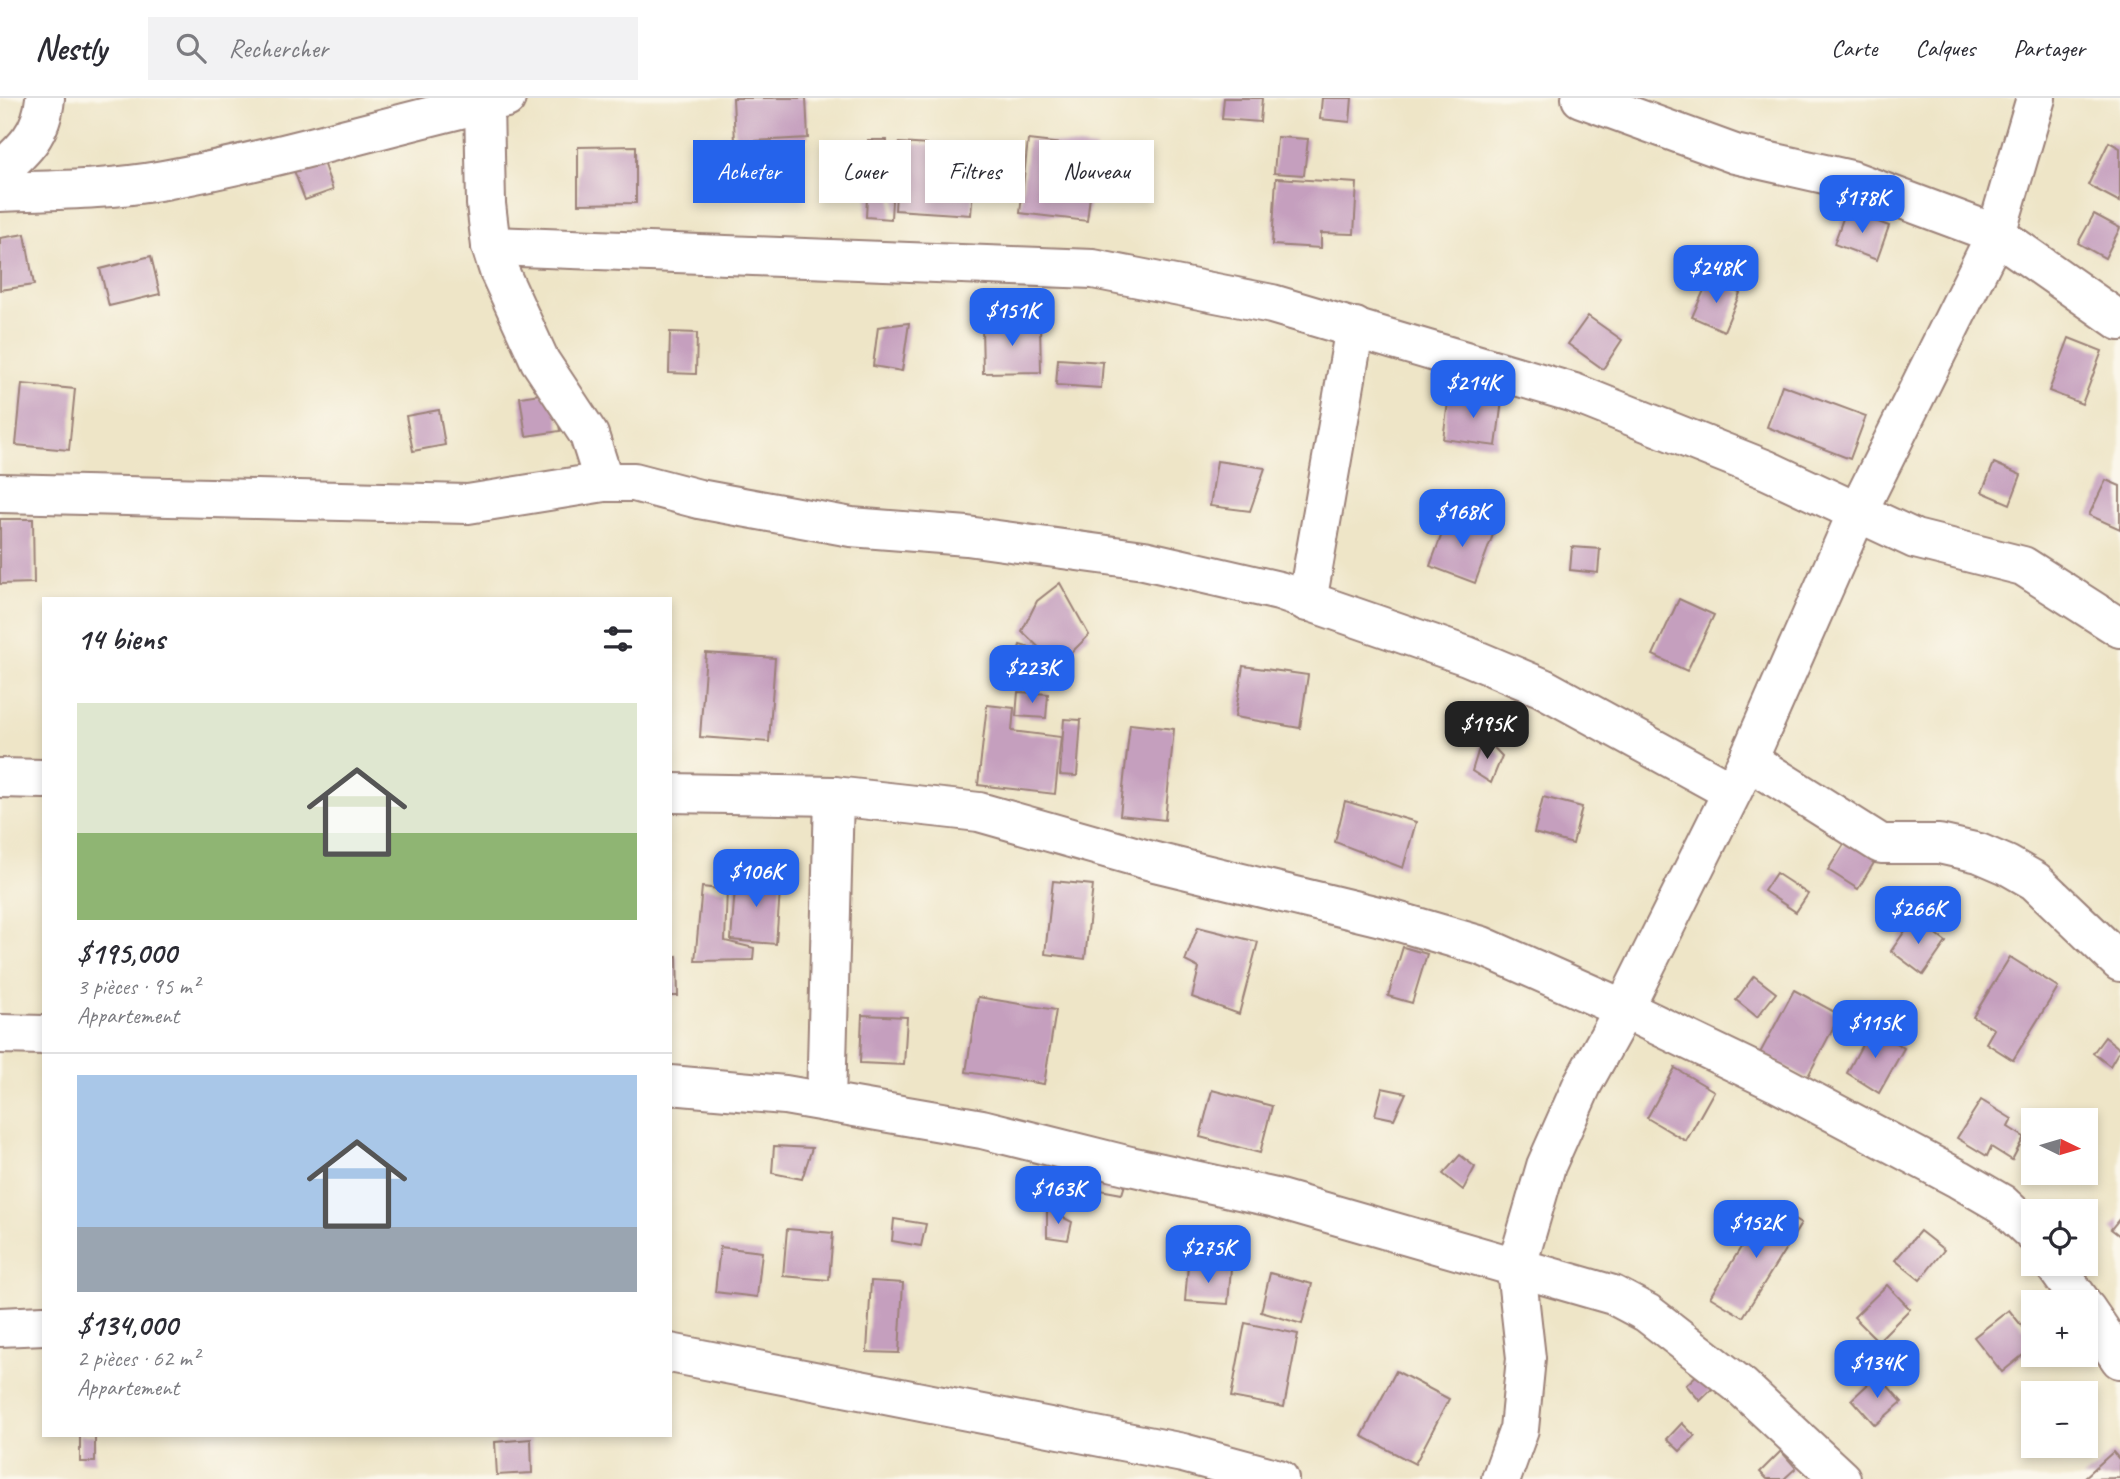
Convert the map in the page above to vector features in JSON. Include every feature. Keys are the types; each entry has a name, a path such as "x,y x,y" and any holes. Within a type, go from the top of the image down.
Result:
{"street":[{"path":"0,171 29,146 38,130 45,98"},
{"path":"1581,98 1735,154 1851,180 1996,234 2120,321"},
{"path":"1501,1479 1519,1429 1526,1358 1516,1269 1546,1166 1583,1083 1625,1009 1740,776 1857,513 1996,234 2036,98"},
{"path":"0,192 85,189 163,180 380,131 495,100 486,204 491,246 505,289 540,361 589,435 604,482"},
{"path":"491,246 1093,269 1272,304 1574,394 1767,470 1915,539 2024,566 2120,628"},
{"path":"1307,602 1354,327"},
{"path":"0,493 468,504 604,482 634,482 699,499 850,527 967,536 1144,560 1279,591 1467,656 1740,776 1881,844 1939,844 1979,853 2035,881 2120,962"},
{"path":"0,779 42,779"},
{"path":"672,793 834,796 979,812 1155,862 1387,918 1482,946 1625,1009 1776,1082 1959,1179 2002,1204 2021,1222"},
{"path":"826,1102 834,796"},
{"path":"0,1034 42,1035"},
{"path":"672,1085 785,1095 982,1129 1130,1166 1276,1198 1613,1295 1647,1313 1741,1385 1841,1479"},
{"path":"0,1327 42,1325"},
{"path":"2098,1327 2120,1359"},
{"path":"672,1353 1173,1466 1279,1479"}],"building":[{"path":"733,98 806,98 808,138 735,140"},
{"path":"1224,98 1262,98 1260,122 1222,119"},
{"path":"1322,98 1352,98 1350,122 1320,119"},
{"path":"1277,137 1308,139 1304,175 1274,173"},
{"path":"1028,140 1039,141 1039,203 1089,203 1087,221 1020,213 1021,203 1025,203"},
{"path":"2109,142 2120,148 2120,202 2088,185"},
{"path":"911,144 925,145 925,203 972,203 971,215 895,210 895,203 911,203"},
{"path":"636,146 636,203 578,204 578,147"},
{"path":"320,154 333,190 305,200 292,165"},
{"path":"1276,178 1357,183 1354,234 1321,233 1321,248 1272,245"},
{"path":"867,203 892,203 891,219 866,217"},
{"path":"1846,210 1889,226 1877,260 1834,244"},
{"path":"2094,214 2120,228 2105,258 2078,243"},
{"path":"25,234 34,285 0,290 0,238"},
{"path":"151,256 160,294 109,306 100,269"},
{"path":"1709,279 1740,293 1724,331 1692,317"},
{"path":"1588,316 1622,340 1603,369 1568,344"},
{"path":"1040,322 1041,372 983,373 982,324"},
{"path":"909,323 902,371 873,366 878,327"},
{"path":"670,332 697,333 696,374 669,373"},
{"path":"2069,338 2102,351 2082,404 2049,391"},
{"path":"1058,359 1103,362 1101,388 1056,385"},
{"path":"22,384 75,389 69,450 16,445"},
{"path":"1782,385 1866,416 1850,459 1767,427"},
{"path":"554,392 560,431 526,436 520,397"},
{"path":"1449,395 1502,401 1496,446 1443,439"},
{"path":"439,410 445,445 413,451 406,416"},
{"path":"1217,461 1265,468 1250,511 1210,506"},
{"path":"1994,463 2021,475 2010,504 1982,492"},
{"path":"2106,480 2120,486 2120,529 2089,515"},
{"path":"1449,515 1494,532 1475,583 1430,566"},
{"path":"0,519 33,519 34,583 0,584"},
{"path":"1572,547 1600,549 1598,573 1570,570"},
{"path":"1060,583 1089,635 1058,666 1022,631 1037,601"},
{"path":"1679,599 1714,615 1687,671 1653,655"},
{"path":"1020,645 1041,651 1035,670 1014,664"},
{"path":"706,653 775,658 769,742 700,737"},
{"path":"1243,666 1308,675 1300,728 1235,717"},
{"path":"1018,692 1048,694 1046,718 1016,716"},
{"path":"987,705 1014,708 1012,731 1061,737 1055,794 978,785"},
{"path":"1064,719 1081,720 1077,776 1060,775"},
{"path":"1130,724 1174,729 1165,820 1120,815"},
{"path":"1483,736 1502,756 1491,783 1472,771"},
{"path":"1543,797 1582,807 1573,844 1534,833"},
{"path":"1345,801 1416,822 1403,868 1335,842"},
{"path":"1848,838 1878,856 1858,889 1828,870"},
{"path":"1776,873 1808,894 1796,912 1764,891"},
{"path":"736,875 781,878 776,944 731,940"},
{"path":"1053,881 1093,885 1085,959 1045,954"},
{"path":"702,887 727,890 725,941 754,948 753,960 695,961"},
{"path":"1914,918 1946,942 1923,975 1891,951"},
{"path":"1198,927 1258,942 1239,1014 1192,997 1199,968 1185,961"},
{"path":"1403,947 1427,954 1412,1003 1388,996"},
{"path":"677,956 678,996 672,996 672,957"},
{"path":"2010,957 2058,987 2013,1060 1986,1043 1994,1029 1973,1017"},
{"path":"1754,976 1776,993 1757,1017 1736,1000"},
{"path":"1794,990 1840,1015 1807,1078 1760,1053"},
{"path":"978,997 1056,1010 1044,1084 966,1072"},
{"path":"862,1015 907,1017 904,1065 860,1063"},
{"path":"1871,1028 1904,1048 1879,1093 1847,1073"},
{"path":"2105,1037 2120,1049 2110,1066 2093,1053"},
{"path":"1675,1068 1714,1091 1686,1141 1647,1118"},
{"path":"1382,1088 1406,1093 1394,1119 1375,1115"},
{"path":"1212,1090 1272,1106 1260,1153 1200,1137"},
{"path":"1981,1100 2012,1119 2008,1127 2021,1135 2021,1143 2012,1160 1991,1147 1987,1156 1957,1138"},
{"path":"774,1146 812,1148 802,1179 772,1173"},
{"path":"1460,1155 1475,1167 1463,1190 1443,1174"},
{"path":"1092,1169 1126,1181 1122,1194 1089,1188"},
{"path":"1768,1204 1801,1224 1743,1317 1710,1297"},
{"path":"1047,1209 1072,1222 1068,1240 1047,1237"},
{"path":"2120,1218 2120,1236 2111,1229"},
{"path":"894,1219 926,1224 921,1246 892,1241"},
{"path":"787,1229 833,1233 829,1280 783,1276"},
{"path":"1920,1231 1944,1250 1920,1280 1895,1260"},
{"path":"720,1247 762,1252 757,1297 715,1292"},
{"path":"1188,1265 1231,1268 1228,1304 1185,1301"},
{"path":"1270,1273 1312,1284 1302,1324 1261,1312"},
{"path":"871,1281 903,1283 899,1353 867,1352"},
{"path":"1887,1285 1910,1309 1878,1341 1854,1317"},
{"path":"2009,1310 2021,1325 2021,1357 2002,1372 1974,1337"},
{"path":"1245,1323 1298,1334 1284,1407 1231,1397"},
{"path":"1396,1371 1449,1399 1415,1464 1362,1436"},
{"path":"1701,1371 1715,1386 1700,1401 1686,1385"},
{"path":"1878,1375 1902,1402 1875,1425 1852,1399"},
{"path":"1682,1423 1695,1436 1680,1451 1667,1439"},
{"path":"80,1437 95,1437 95,1462 80,1462"},
{"path":"531,1439 532,1473 497,1475 495,1442"},
{"path":"1781,1451 1796,1468 1784,1479 1767,1479 1760,1472"},
{"path":"2113,1452 2120,1460 2120,1478 2083,1479"}]}
